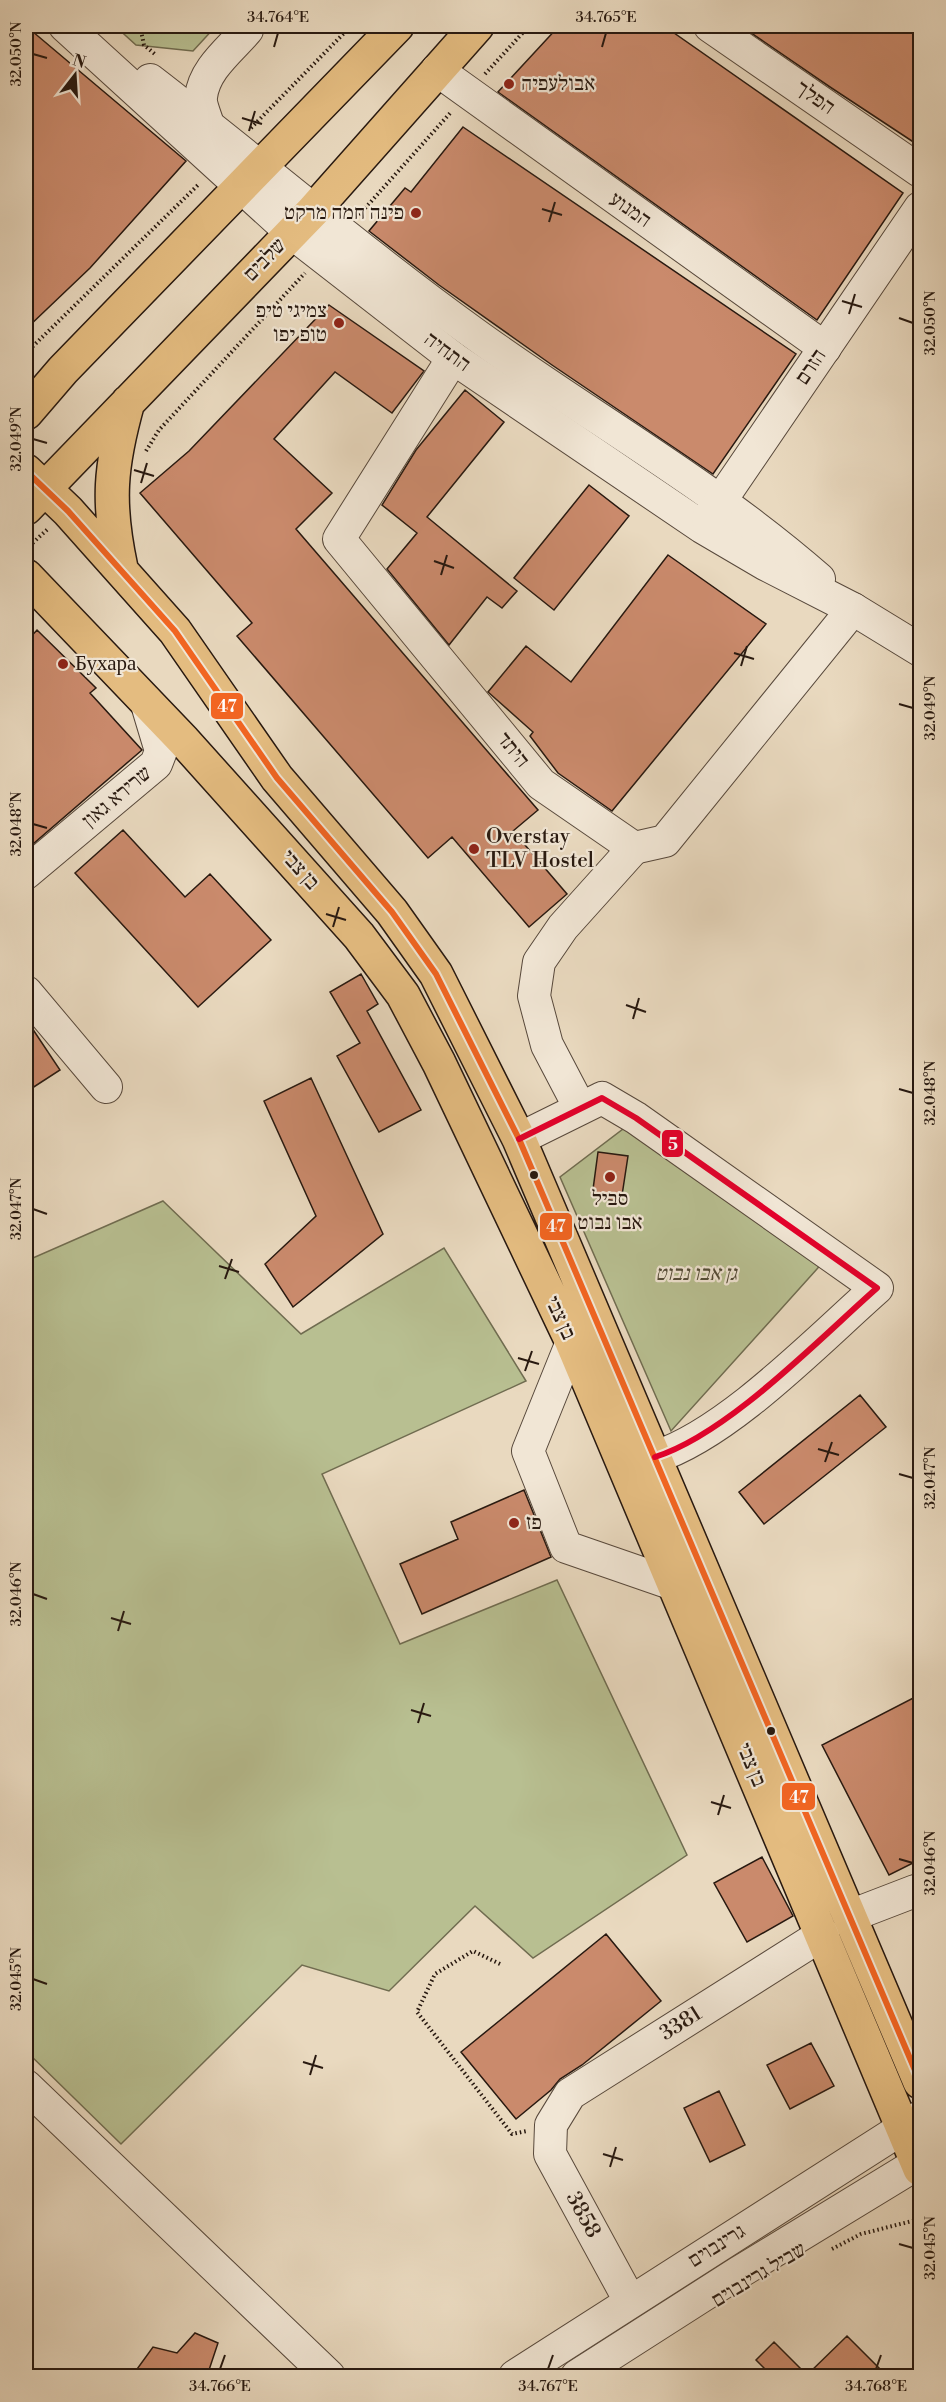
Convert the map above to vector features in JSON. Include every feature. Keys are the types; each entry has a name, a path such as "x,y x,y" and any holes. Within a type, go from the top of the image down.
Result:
{"main road":[{"path":"26,413 63,370 397,26"},
{"name":"שלבים","path":"32,489 128,400 302,222 477,26"},
{"path":"26,383 38,381 63,370"},
{"path":"121,568 112,526 111,493 118,437 128,400"},
{"name":"בן צבי","path":"32,489 68,511 175,631 277,778 392,912 436,974 519,1139 921,2082"},
{"name":"בן צבי","path":"26,576 39,599 146,700 359,936 403,995 439,1063 572,1342 823,1934 911,2122 920,2165"},
{"path":"894,2023 921,2045"}],"street":[{"name":"הפלך","path":"710,26 921,171"},
{"path":"145,76 173,77 190,72 242,28"},
{"path":"208,125 200,99 205,82 242,28"},
{"name":"התחיה","path":"73,32 225,155 302,222 321,256 453,358 711,514 785,549 853,609 921,650"},
{"name":"התחיה","path":"73,32 145,76 208,125 225,155"},
{"name":"המנוע","path":"437,70 467,94 825,348"},
{"name":"הזרם","path":"711,514 921,208"},
{"name":"התחיה","path":"302,222 342,234 711,514"},
{"name":"היתד","path":"453,358 339,539 541,784 634,848"},
{"path":"580,1108 547,1045 534,996 539,962 563,927 634,848 665,841 853,609"},
{"name":"שרירא גאון","path":"26,873 156,764 161,751 146,700"},
{"path":"26,992 106,1087"},
{"path":"519,1139 602,1098 636,1118 877,1288 771,1382 677,1450 655,1457"},
{"path":"572,1342 528,1451 566,1547 673,1584"},
{"path":"850,1916 915,1891 921,1894"},
{"name":"3381","path":"550,2125 570,2094 823,1934"},
{"path":"26,2086 329,2376"},
{"name":"גרינבוים","path":"515,2376 911,2122"},
{"name":"3858","path":"550,2125 550,2154 630,2301"},
{"name":"גרינבוים","path":"577,2376 738,2273 920,2165"}],"path":[{"path":"26,353 351,26"},
{"path":"342,234 529,26"},
{"path":"141,460 159,430 321,256"},
{"path":"26,550 68,511"},
{"path":"500,1964 473,1951 435,1974 417,2012 512,2134 550,2125"},
{"name":"שביל גרינבוים","path":"829,2251 861,2234 921,2219"}],"green space":[{"path":"115,26 216,26 193,51 136,45"},
{"name":"גן אבו נבוט","path":"631,1123 826,1259 671,1431 560,1177"},
{"path":"163,1201 301,1334 444,1248 526,1381 322,1474 400,1644 557,1580 687,1855 533,1958 475,1906 389,1991 302,1965 121,2144 26,2051 26,1261"}],"building":[{"path":"26,26 186,161 90,268 26,329"},
{"path":"559,26 664,26 903,193 817,320 498,92"},
{"path":"741,26 921,26 921,147 830,87"},
{"path":"463,127 796,354 713,474 552,365 439,285 369,231 405,188 411,192"},
{"path":"329,305 424,371 392,413 335,372 274,439 332,493 296,529 538,810 513,831 567,894 529,927 452,837 428,858 237,636 252,623 140,493 189,451"},
{"path":"465,390 504,422 427,517 517,591 502,608 487,597 449,645 387,569 417,533 382,505 416,450"},
{"path":"589,485 629,516 554,610 514,578"},
{"path":"668,555 766,624 612,811 558,773 530,736 533,732 488,692 526,646 571,682"},
{"path":"37,630 96,688 90,693 142,750 26,850 26,642"},
{"path":"123,830 185,897 210,874 271,940 198,1007 75,873"},
{"path":"361,974 378,1004 367,1011 421,1110 379,1132 337,1056 360,1043 330,992"},
{"path":"26,1019 60,1070 26,1092"},
{"path":"311,1078 383,1234 293,1307 265,1264 316,1216 264,1101"},
{"name":"סביל אבו נבוט","path":"598,1152 628,1156 621,1202 592,1197"},
{"path":"860,1395 886,1427 764,1524 739,1492"},
{"path":"524,1490 551,1557 422,1614 400,1564 458,1539 451,1522"},
{"path":"921,1694 921,1763 914,1766 921,1779 921,1859 889,1875 822,1745"},
{"path":"762,1857 793,1916 747,1942 714,1883"},
{"path":"606,1934 661,2001 582,2065 560,2079 551,2090 516,2119 461,2052"},
{"path":"811,2043 834,2086 790,2109 767,2065"},
{"path":"719,2091 745,2145 710,2162 684,2108"},
{"path":"195,2333 218,2343 207,2376 132,2376 153,2347 177,2353"},
{"path":"847,2336 887,2376 772,2376 756,2360 774,2342 807,2375"}],"transit line":[{"name":"47","path":"26,471 68,511 175,631 277,778 392,912 436,974 519,1139 920,2082"},
{"name":"5","path":"519,1139 602,1098 636,1118 877,1288 742,1407 683,1445 655,1457"}],"place":[{"name":"אבולעפיה","path":"509,84"},
{"name":"פינה חמה מרקט","path":"416,213"},
{"name":"צמיגי טיפ טופ יפו","path":"339,323"},
{"name":"Бухара","path":"63,664"},
{"name":"Overstay TLV Hostel","path":"474,849"},
{"name":"סביל אבו נבוט","path":"610,1177"},
{"name":"פז","path":"514,1523"}]}
